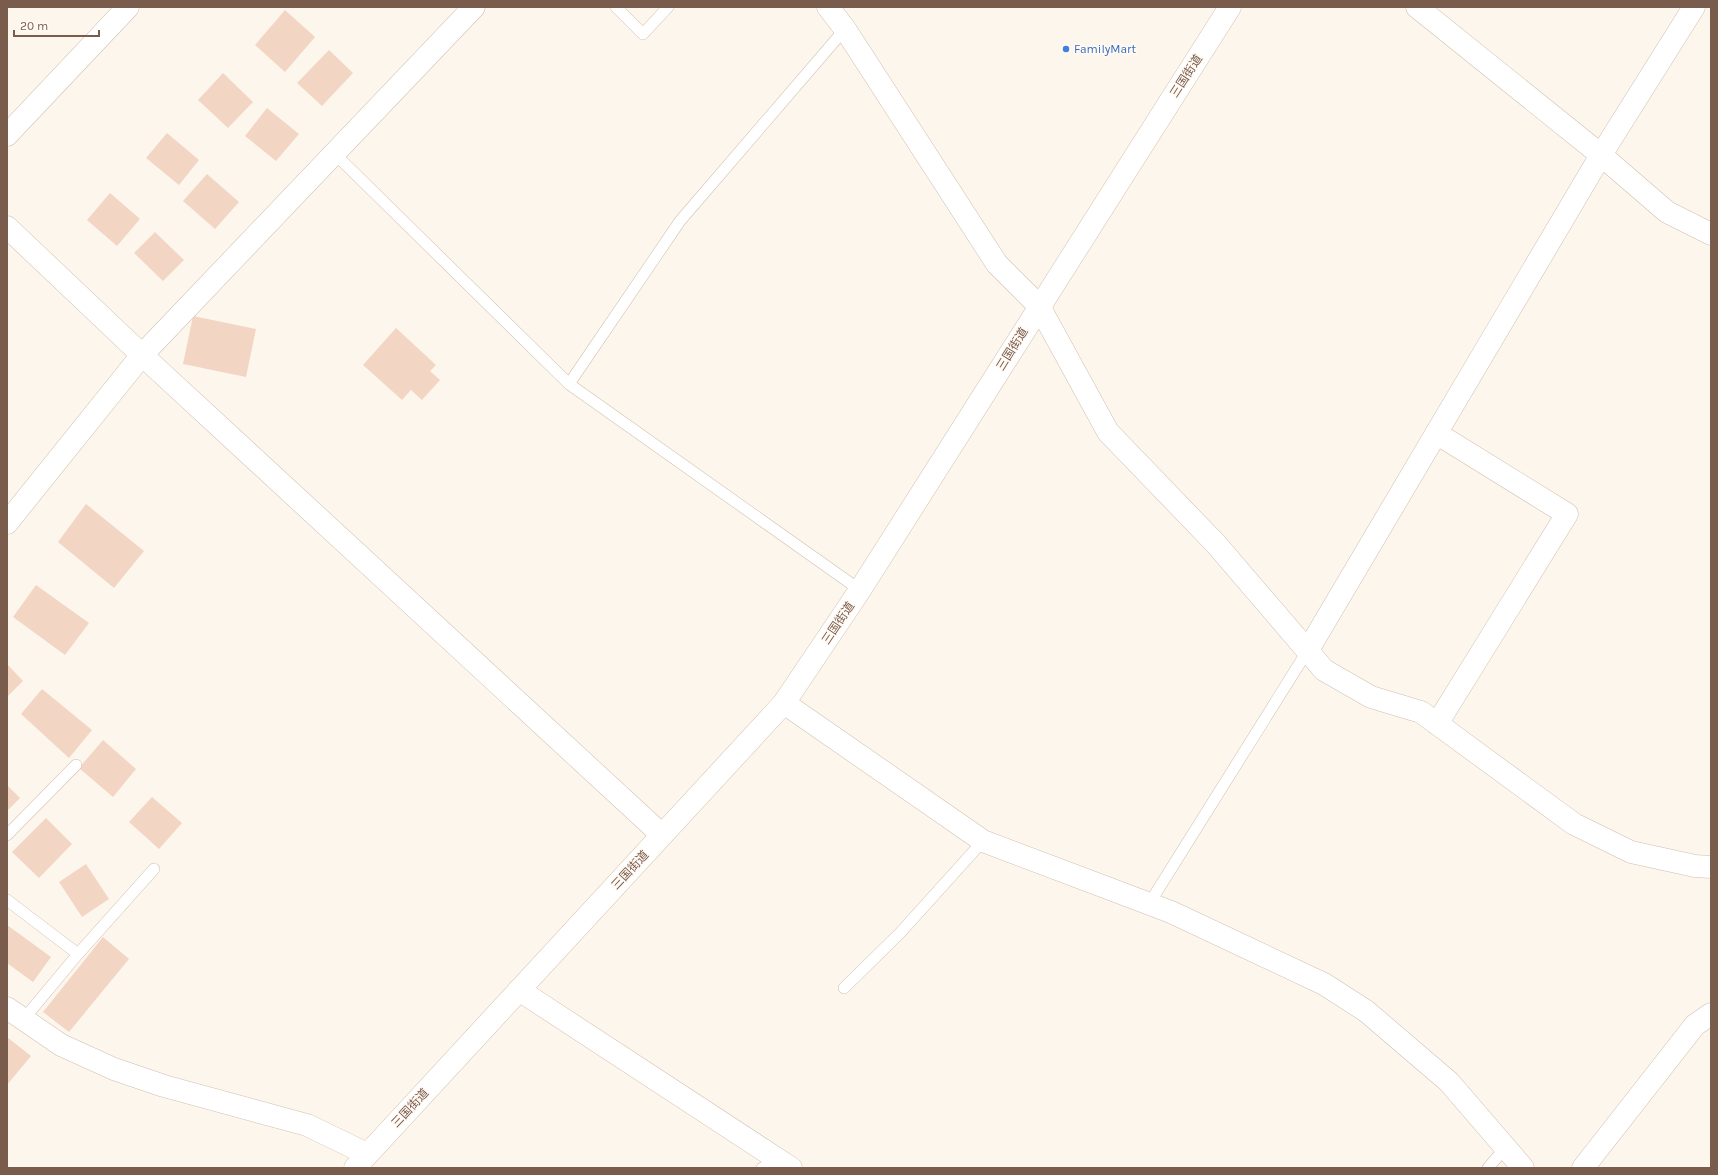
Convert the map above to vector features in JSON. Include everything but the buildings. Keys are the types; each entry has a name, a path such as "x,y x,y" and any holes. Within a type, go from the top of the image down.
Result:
{"street":[{"path":"7,136 128,7"},
{"path":"7,523 142,355 474,7"},
{"path":"828,7 845,29 997,264 1039,306 1108,432 1216,544 1324,670 1371,697 1421,712 1574,824 1631,852 1695,866 1711,867"},
{"name":"三国街道","path":"361,1161 784,703 860,590 1230,7"},
{"path":"1417,7 1601,155 1667,212 1711,234"},
{"path":"1308,650 1601,155 1694,7"},
{"path":"7,227 142,355 662,835"},
{"path":"1436,433 1567,514 1437,724"},
{"path":"784,703 983,841 1178,915 1324,984 1366,1011 1449,1082 1523,1168"},
{"path":"519,990 777,1165"},
{"path":"15,1014 61,1045 114,1069 164,1086 306,1125 361,1161"},
{"path":"1583,1168 1695,1025 1711,1014"}],"lane":[{"path":"616,7 643,34 668,7"},
{"path":"569,384 680,221 845,29"},
{"path":"334,153 569,384 860,590"},
{"path":"1149,904 1308,650"},
{"path":"7,835 76,765"},
{"path":"844,988 900,933 983,841"},
{"path":"15,1014 78,954 154,869"},
{"path":"7,900 78,954"},
{"path":"1488,1168 1505,1148"}],"place":[{"name":"FamilyMart","path":"1066,49"}]}
